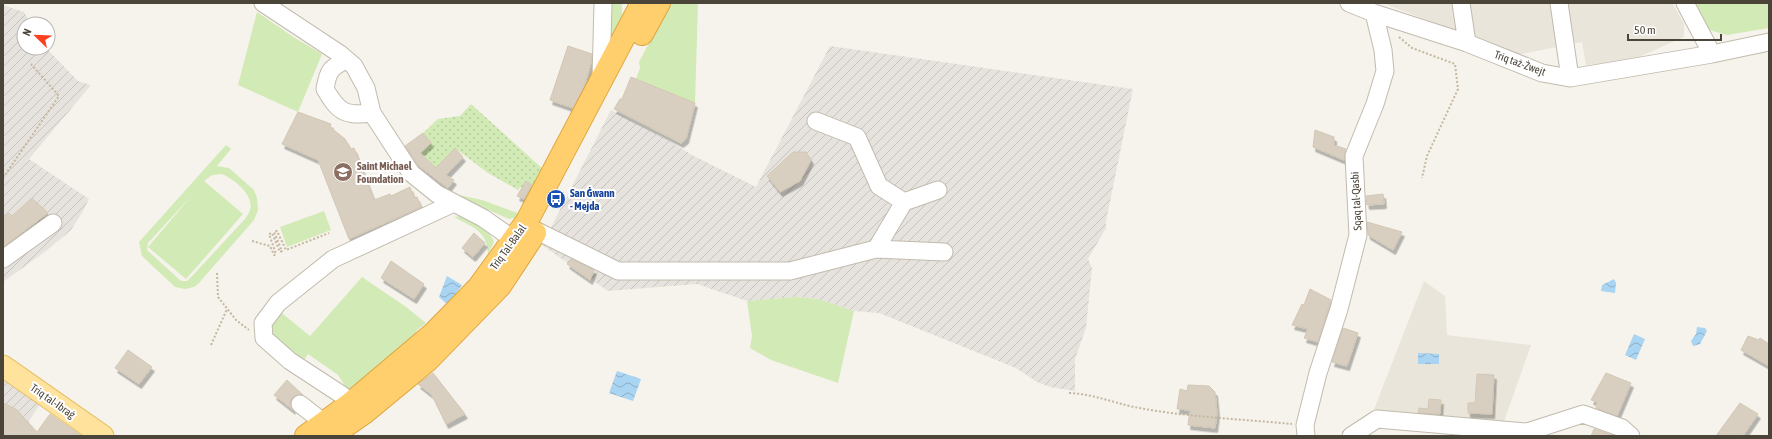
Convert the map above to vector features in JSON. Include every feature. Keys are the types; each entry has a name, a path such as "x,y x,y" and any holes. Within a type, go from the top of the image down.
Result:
{"highway":[{"name":"Triq Tal-Balal","path":"328,430 350,404 434,333 478,288 527,220 642,3"},
{"name":"Triq Tal-Balal","path":"306,436 328,430 364,414 428,360 500,286 537,231 659,3"}],"main road":[{"name":"Triq tal-Ibraġ","path":"3,366 104,436"}],"street":[{"path":"263,3 354,66 362,79 372,112 411,173 424,185 482,218 514,239"},
{"path":"601,81 603,3"},
{"name":"Triq taż-Żwejt","path":"1348,3 1370,13 1467,43 1542,73 1570,78 1712,54 1769,42"},
{"path":"1461,3 1467,43"},
{"path":"1559,3 1570,78"},
{"path":"1685,3 1712,54"},
{"name":"Sqaq tal-Qasbi","path":"1306,430 1318,372 1339,309 1358,235 1354,156 1376,104 1385,71 1383,50 1370,13"},
{"path":"346,60 331,68 327,77 325,89 342,111 350,114 372,112"},
{"path":"816,121 857,137 879,186 904,202"},
{"path":"876,248 904,202 938,190"},
{"path":"350,404 342,395 290,361 264,338 263,323 278,303 332,259 454,203"},
{"path":"3,259 53,223"},
{"path":"537,231 618,271 790,271 876,248 944,252"},
{"path":"300,404 328,430"},
{"path":"1350,436 1377,419 1527,432 1582,414 1622,428 1631,436"}],"path":[{"path":"1370,13 1412,48 1455,64 1458,89 1428,156 1422,178"},
{"path":"3,178 59,96 31,64"},
{"path":"252,241 270,246 274,255 276,254 269,234 272,233 280,252 282,251 274,232 278,231 286,250 329,233"},
{"path":"217,273 218,297 236,320 254,335 264,338"},
{"path":"211,345 227,309"},
{"path":"1069,393 1086,394 1134,407 1306,430"}],"shaded area":[{"path":"1383,3 1672,3 1684,23 1684,37 1632,60 1586,65 1582,42 1516,55"},
{"path":"3,5 24,12 26,16 16,16 16,56 54,56 78,81 91,85 29,159 89,199 71,230 46,251 3,282"},
{"path":"830,46 1133,89 1106,221 1106,228 1088,259 1092,268 1086,328 1075,359 1075,391 1050,387 1037,382 1016,368 879,313 854,311 818,299 796,297 747,301 697,284 608,291 542,245 611,110 692,155 756,187"},
{"path":"1424,281 1445,296 1447,335 1531,345 1502,427 1373,412"},
{"path":"3,374 42,401 19,436 3,436"}],"green space":[{"path":"608,3 621,3 622,15 619,27 608,49"},
{"path":"670,3 698,3 695,103 636,79 640,68 639,62"},
{"path":"1695,3 1769,3 1769,28 1727,35 1709,30"},
{"path":"257,12 295,38 322,54 298,112 238,85"},
{"path":"471,104 544,170 532,194 520,187 518,190 488,173 455,148 436,168 420,153 431,143 423,133 438,119 460,116"},
{"path":"226,145 231,149 217,166 229,168 254,190 257,198 258,210 254,220 198,284 194,287 185,289 175,287 142,256 139,242","holes":["222,174 227,176 247,194 251,205 250,211 245,219 194,274 187,281 181,281 147,250 148,243 193,194 148,247 186,279 243,214 204,181 212,175"]},
{"path":"450,193 482,200 520,214 517,217 509,219"},
{"path":"324,211 331,230 287,247 280,227"},
{"path":"460,216 480,225 491,236 494,242 488,254 487,246 482,234 454,217"},
{"path":"362,277 406,307 426,323 417,330 413,337 349,392 338,375 308,354 301,365 267,338 267,326 278,310 310,336"},
{"path":"796,297 818,299 854,311 838,383 771,360 750,348 752,336 747,301"}],"water":[{"path":"447,276 462,285 448,305 439,297"},
{"path":"1614,279 1616,283 1615,293 1601,291 1602,285"},
{"path":"1697,327 1705,328 1707,331 1700,344 1693,346 1691,341 1696,334"},
{"path":"1634,334 1645,339 1636,360 1625,355"},
{"path":"1418,353 1439,354 1439,364 1418,364"},
{"path":"617,371 641,379 633,401 609,393"}],"building":[{"path":"568,46 592,54 584,87 573,108 550,100"},
{"path":"631,77 695,103 686,139 681,143 614,109 620,99 622,99"},
{"name":"Saint Michael Foundation","path":"298,112 331,124 330,127 345,139 351,149 354,148 374,200 390,194 391,196 410,187 414,198 417,197 421,207 349,239 318,160 282,144"},
{"path":"1315,130 1334,137 1334,145 1346,149 1344,160 1313,147"},
{"path":"423,133 431,143 420,153 436,168 455,148 463,157 446,175 454,180 448,188 419,166 405,146"},
{"path":"793,152 806,152 811,160 800,181 780,192 767,176"},
{"path":"526,181 532,185 524,199 517,196"},
{"path":"1383,194 1384,204 1367,205 1366,196"},
{"path":"32,198 48,213 3,247 3,218 9,213 12,216"},
{"path":"1367,222 1402,232 1393,250 1368,235"},
{"path":"474,233 485,243 473,257 462,248"},
{"path":"571,259 594,270 590,280 567,264"},
{"path":"391,261 424,284 414,299 381,278"},
{"path":"1310,289 1331,300 1318,342 1304,338 1308,329 1292,325 1302,304 1304,305"},
{"path":"1343,328 1358,333 1347,366 1332,362"},
{"path":"1748,336 1759,340 1760,338 1769,344 1769,366 1741,350"},
{"path":"128,350 152,367 139,384 115,368"},
{"path":"433,373 465,414 446,424 432,395 418,384"},
{"path":"1606,373 1631,383 1617,416 1596,408 1597,402 1591,400"},
{"path":"1477,374 1494,375 1492,414 1468,413 1468,403 1475,403"},
{"path":"287,380 303,395 297,395 292,398 290,403 293,410 274,395"},
{"path":"1188,385 1209,386 1215,392 1217,413 1215,428 1188,425 1190,410 1177,409 1180,389 1187,391"},
{"path":"1429,399 1441,400 1440,414 1418,413 1419,408 1428,409"},
{"path":"3,403 16,409 37,432 50,414 82,436 3,436"},
{"path":"1740,403 1758,414 1743,436 1716,436"},
{"path":"1594,429 1615,436 1591,436"}],"place":[{"name":"Saint Michael Foundation","path":"343,172"},
{"name":"San Ġwann - Mejda","path":"556,199"}]}
